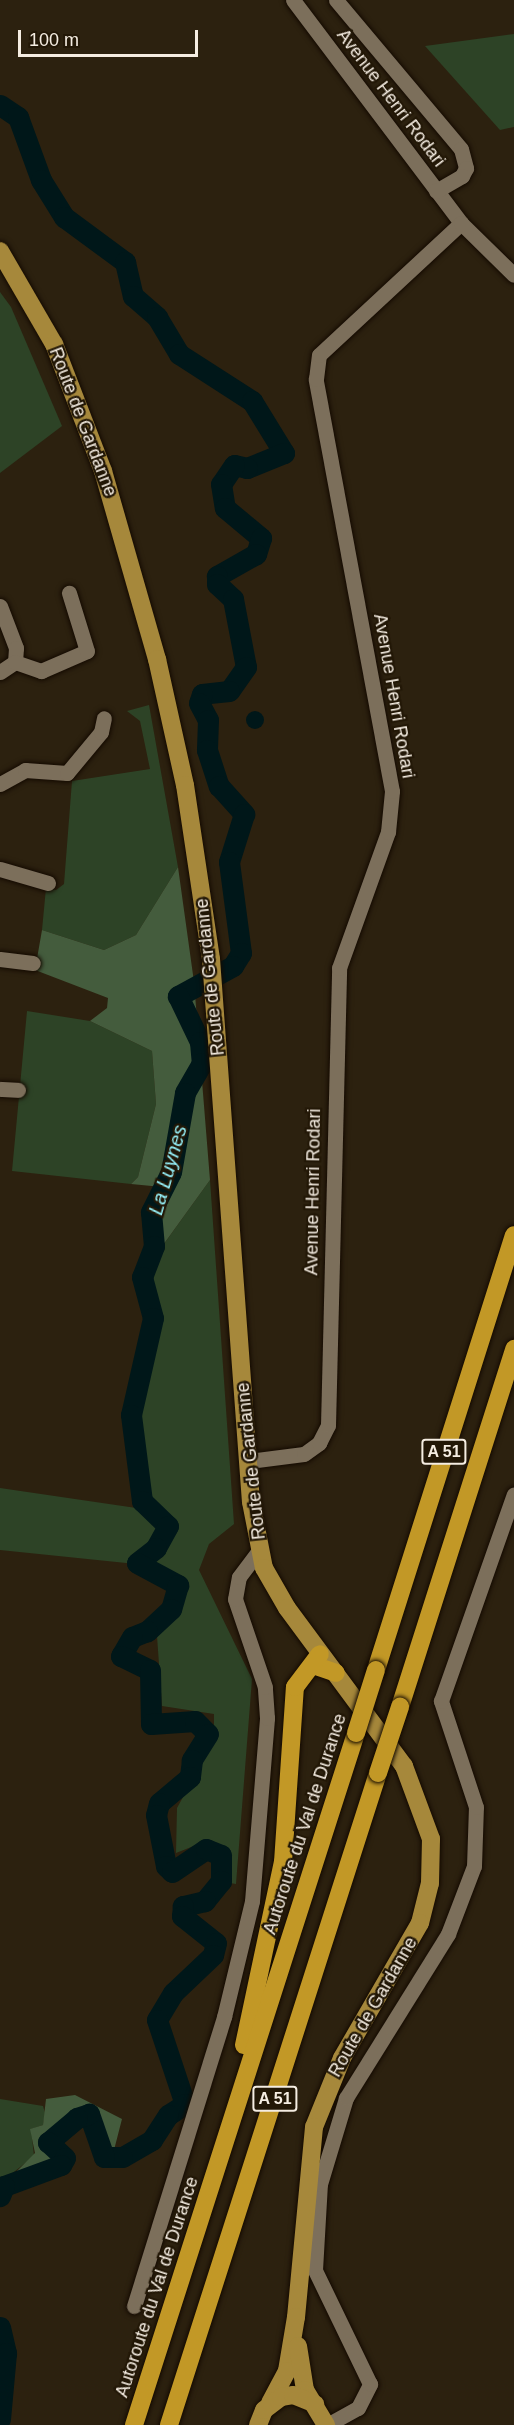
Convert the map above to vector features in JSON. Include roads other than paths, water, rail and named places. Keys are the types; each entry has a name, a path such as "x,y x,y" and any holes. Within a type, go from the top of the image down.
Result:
{"highway":[{"name":"Autoroute du Val de Durance","path":"134,2425 514,1235"},
{"name":"A 51","path":"169,2425 514,1349"},
{"path":"161,2342 265,1968 283,1862 295,1687 316,1660 336,1673"}],"main road":[{"name":"Route de Gardanne","path":"0,251 54,344 103,471 141,604 184,785 211,959 249,1461 260,1549 277,1594 316,1660"},
{"name":"Route de Gardanne","path":"0,263 30,314 76,416 141,604"},
{"name":"Route de Gardanne","path":"296,2317 314,2127 342,2058 420,1923 432,1868 431,1839 414,1785 336,1673"},
{"path":"296,2317 299,2364 305,2390 327,2425"},
{"path":"258,2425 287,2371 296,2317"},
{"path":"270,2403 293,2395 315,2404"}],"street":[{"name":"Avenue Henri Rodari","path":"296,0 461,223 514,275"},
{"name":"Avenue Henri Rodari","path":"336,0 461,150 466,168 462,176 436,191"},
{"name":"Avenue Henri Rodari","path":"249,1461 303,1454 319,1443 328,1425 339,968 388,832 392,791 316,379 319,355 461,223"},
{"path":"15,662 41,671 87,651 69,593"},
{"path":"0,606 16,648 15,662"},
{"path":"0,672 15,662"},
{"path":"0,784 25,770 66,773 101,732 104,718"},
{"path":"0,869 48,883"},
{"path":"0,960 33,963"},
{"path":"0,1089 18,1090"},
{"path":"327,2425 358,2408 370,2384 315,2270 320,2184 346,2098 448,1934 474,1866 476,1807 441,1701 514,1494"},
{"path":"134,2306 224,2017 252,1901 267,1718 265,1687 235,1599 239,1577 260,1549"}],"waterway":[{"name":"La Luynes","path":"0,105 18,117 41,180 64,217 125,262 133,296 157,317 179,354 252,401 284,453 247,468 234,465 221,484 225,508 261,538 256,554 217,576 217,584 233,599 246,667 229,691 202,694 199,703 208,720 207,750 219,786 244,814 229,862 241,953 233,966 178,996 200,1042 202,1063 185,1093 171,1172 151,1212 154,1246 142,1277 153,1318 131,1415 142,1501 168,1526 156,1548 137,1563 178,1585 171,1609 147,1631 132,1637 121,1656 150,1670 151,1724 195,1721 208,1734 192,1760 190,1777 159,1803 156,1815 166,1866 172,1872 206,1849 221,1855 221,1881 205,1901 183,1906 182,1916 216,1943 213,1955 173,1993 157,2020 185,2104 168,2115 152,2140 122,2157 104,2157 89,2114 77,2118 48,2142 65,2158 61,2165 4,2186 0,2196"},
{"name":"La Luynes","path":"0,2327 6,2353 0,2419"}]}
